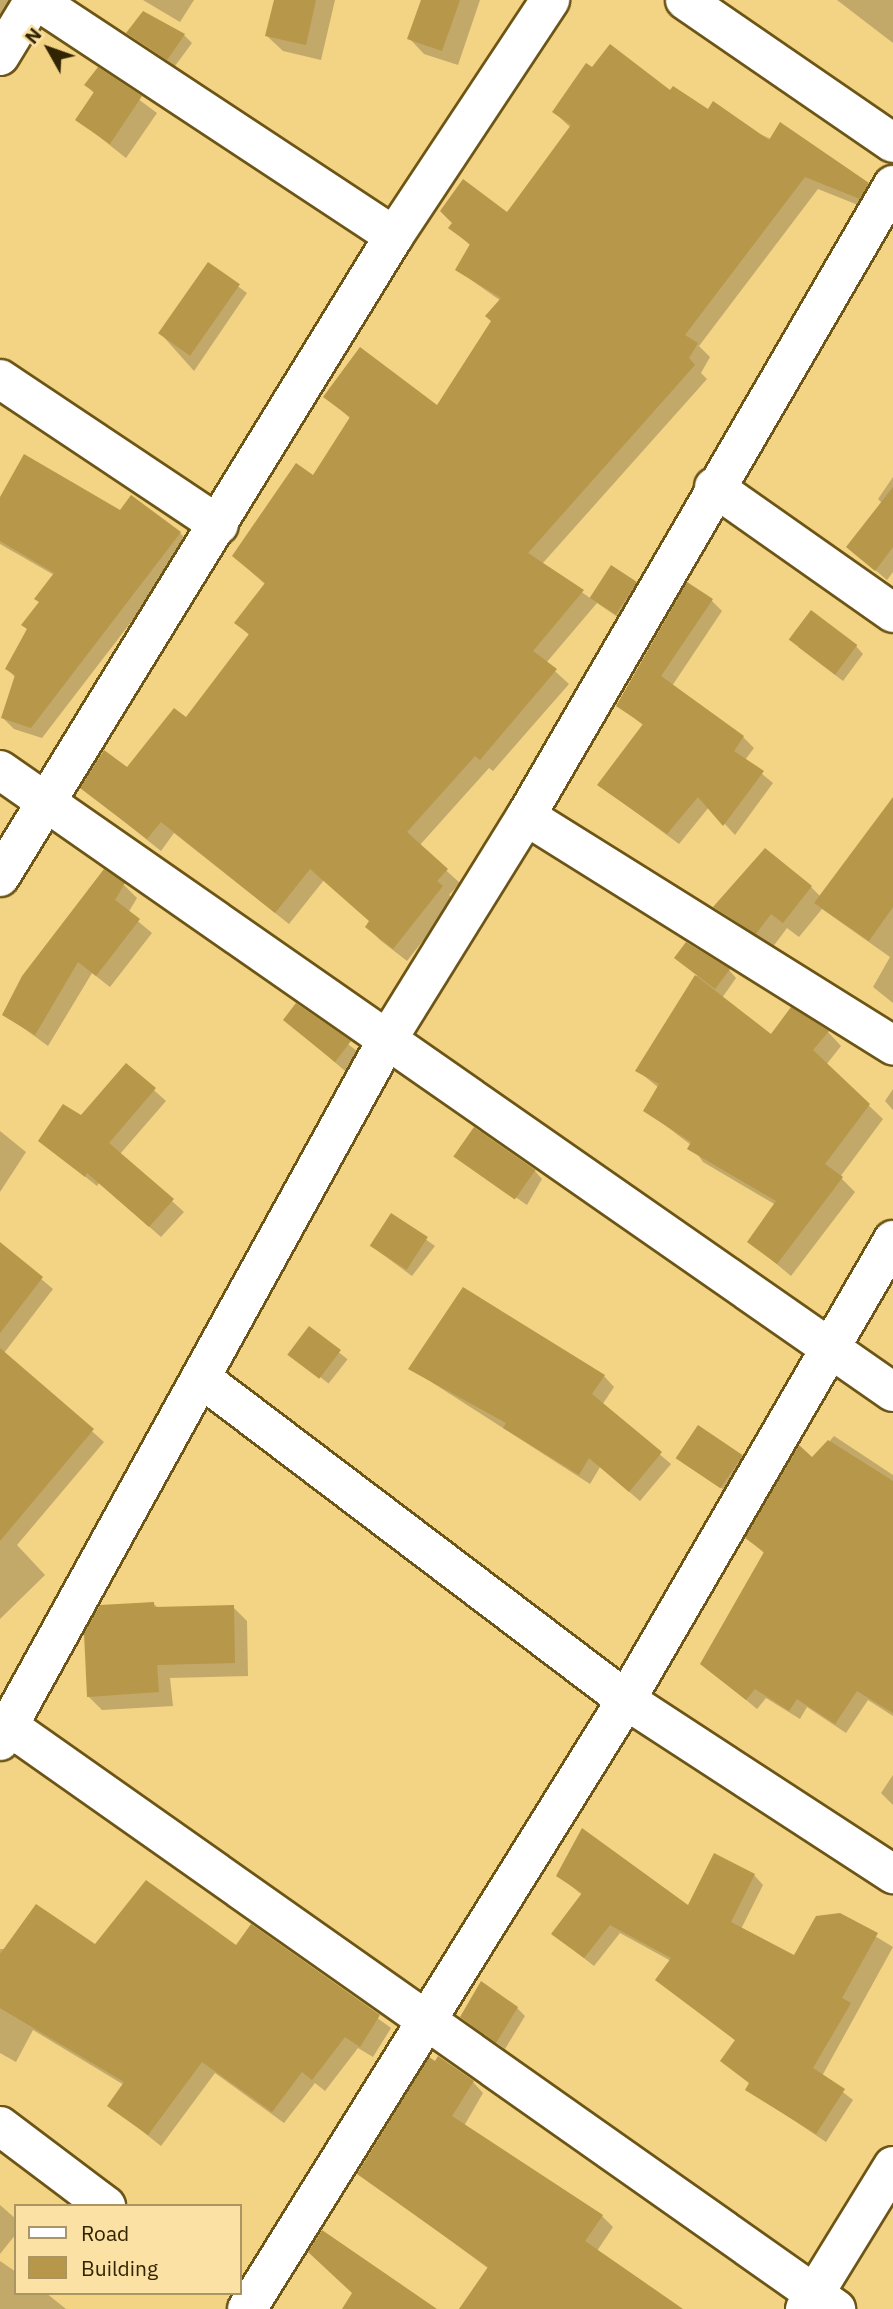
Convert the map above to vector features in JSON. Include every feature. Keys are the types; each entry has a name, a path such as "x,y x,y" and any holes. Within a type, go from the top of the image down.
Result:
{"street":[{"path":"0,56 35,0 394,236"},
{"path":"0,877 219,525 394,236 550,0"},
{"path":"685,0 893,143"},
{"path":"893,185 714,487 526,816 387,1041 3,1730 429,2022 818,2304 893,2166"},
{"path":"0,379 219,525"},
{"path":"714,487 893,613"},
{"path":"0,770 893,1392"},
{"path":"526,816 893,1045"},
{"path":"226,2295 245,2309 429,2022 626,1700 893,1240"},
{"path":"201,1378 626,1700 893,1874"},
{"path":"0,2126 103,2204"}],"building":[{"path":"274,0 316,0 306,45 265,36"},
{"path":"421,0 460,0 442,51 407,39"},
{"path":"143,11 185,34 167,60 126,33"},
{"path":"610,44 670,90 673,86 708,109 713,101 769,140 780,122 869,183 860,199 805,177 685,335 698,343 689,358 695,365 528,553 584,590 533,651 557,669 480,760 475,756 407,832 448,869 437,881 443,886 393,949 365,927 369,921 310,869 275,913 161,822 147,839 80,788 104,750 127,767 174,708 186,717 249,634 234,623 265,583 232,556 296,463 313,475 350,417 323,397 360,347 437,405 491,321 485,316 501,298 455,270 470,244 448,228 452,223 440,211 463,179 507,212 571,125 552,112 586,63 592,67"},
{"path":"98,67 142,96 110,144 75,120 94,92 84,85"},
{"path":"208,262 240,284 190,356 158,333"},
{"path":"24,454 120,510 131,495 181,532 31,728 1,718 15,675 5,669 27,629 21,625 39,602 34,599 54,573 0,541 0,497"},
{"path":"893,487 893,547 875,571 846,547"},
{"path":"611,565 637,582 616,615 590,598"},
{"path":"687,582 713,599 661,676 744,736 734,751 764,771 723,826 698,797 667,834 597,785 643,724 616,706"},
{"path":"811,610 857,645 835,674 789,640"},
{"path":"893,797 893,907 869,941 814,903"},
{"path":"765,848 812,886 783,923 771,914 756,934 713,907"},
{"path":"104,869 125,883 115,900 140,919 96,976 78,962 35,1035 2,1015 22,976"},
{"path":"686,942 730,969 715,989 674,958"},
{"path":"695,975 771,1034 791,1007 829,1031 813,1050 870,1104 825,1164 843,1177 777,1264 747,1242 776,1201 687,1149 691,1142 643,1111 659,1084 635,1071"},
{"path":"296,1003 351,1041 335,1062 283,1020"},
{"path":"126,1063 156,1088 109,1143 174,1199 149,1227 87,1173 85,1177 38,1141 63,1104 81,1115"},
{"path":"474,1127 535,1170 515,1200 453,1156"},
{"path":"391,1213 428,1237 407,1270 370,1246"},
{"path":"0,1242 43,1277 0,1333"},
{"path":"463,1287 605,1375 592,1394 662,1452 629,1492 589,1458 579,1475 503,1428 506,1423 408,1369"},
{"path":"309,1326 341,1350 319,1379 287,1355"},
{"path":"0,1348 94,1429 0,1541"},
{"path":"698,1425 743,1455 720,1488 676,1458"},
{"path":"828,1440 893,1481 893,1713 857,1691 835,1724 797,1699 789,1711 755,1689 746,1700 700,1664 764,1552 745,1538 799,1445 812,1457"},
{"path":"154,1602 154,1607 234,1605 235,1663 157,1665 159,1692 87,1697 84,1633 100,1605"},
{"path":"582,1828 688,1905 714,1853 755,1874 731,1922 794,1955 816,1916 840,1913 878,1933 842,1998 851,2003 813,2068 845,2089 816,2134 745,2090 749,2083 720,2061 735,2040 655,1980 671,1958 610,1925 584,1958 551,1934 582,1893 556,1876"},
{"path":"146,1880 236,1945 251,1924 380,2015 360,2047 345,2037 312,2080 302,2072 272,2112 202,2062 148,2135 107,2106 124,2082 0,2008 0,1954 36,1904 95,1944"},
{"path":"481,1981 518,2007 496,2043 460,2017"},
{"path":"438,2056 474,2081 452,2116 603,2215 585,2241 683,2309 459,2309 488,2267 357,2174 429,2057 435,2061"},
{"path":"322,2230 437,2309 342,2309 352,2293 308,2252"}]}
